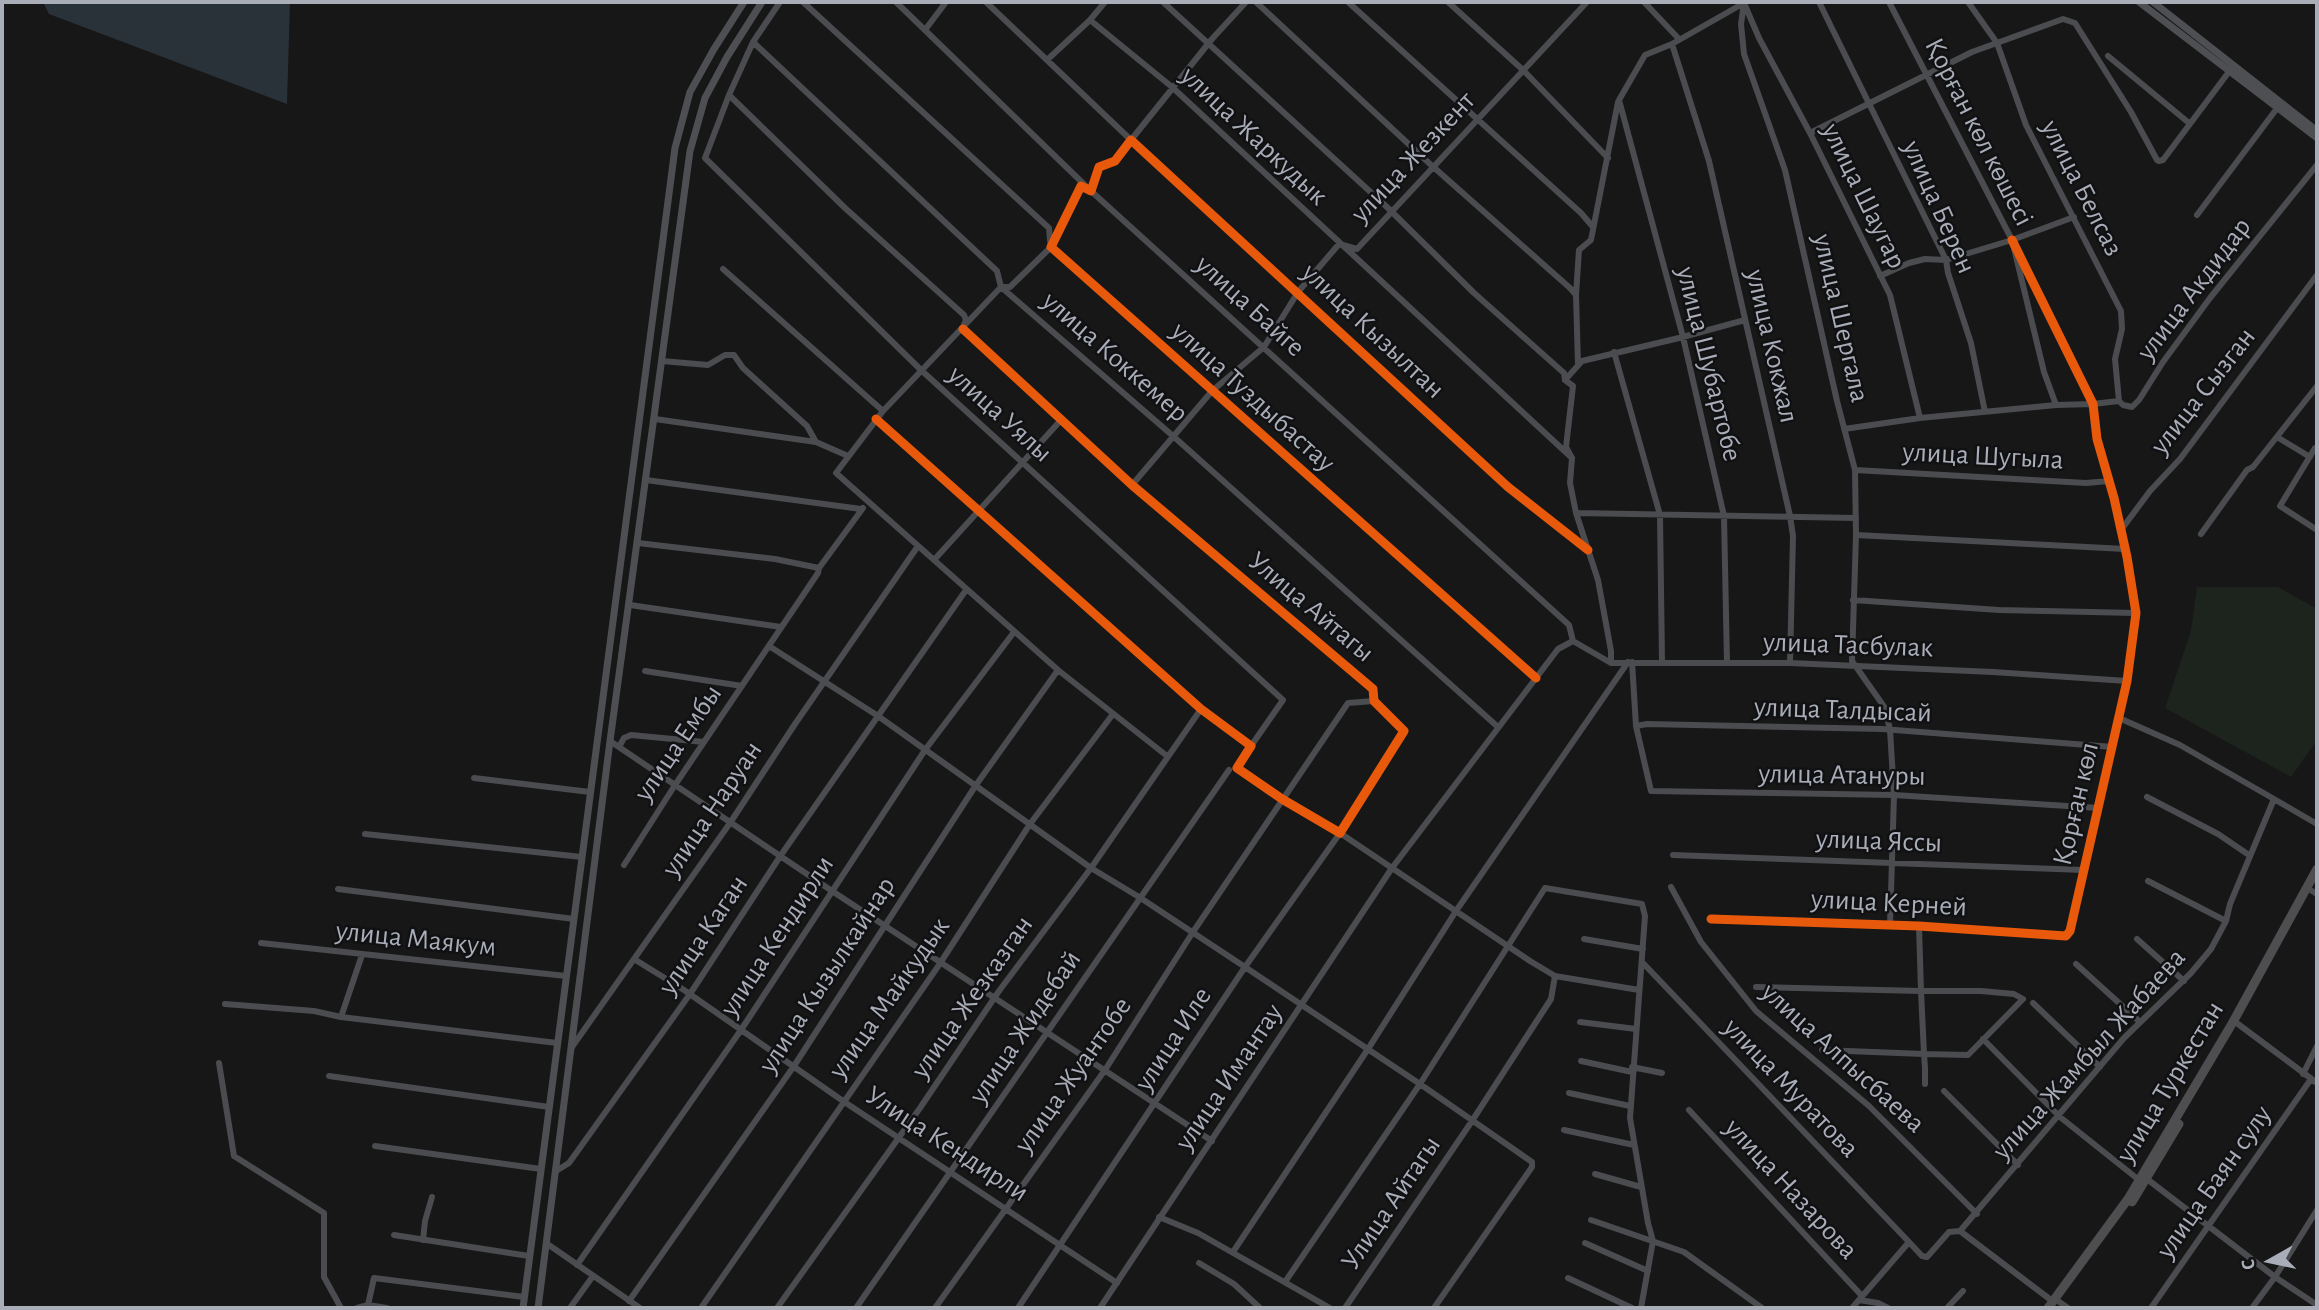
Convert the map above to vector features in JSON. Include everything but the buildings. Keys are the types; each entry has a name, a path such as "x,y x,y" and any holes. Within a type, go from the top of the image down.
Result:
{"highway":[{"name":"улица Туркестан","path":"2143,1180 2317,869"},
{"name":"улица Туркестан","path":"2048,1308 2060,1304 2143,1180 2238,1024 2314,892 2317,881"}],"main road":[{"path":"523,1308 671,173 682,117 701,71 744,2"},
{"path":"2139,2 2317,138"},
{"path":"2153,2 2317,131"},
{"path":"538,1308 686,175 697,121 714,79 759,3"},
{"path":"651,326 666,329"},
{"path":"585,833 599,835"}],"street":[{"path":"729,95 753,42 780,2"},
{"name":"улица Туздыбастау","path":"803,2 1049,228 1051,247 1536,678"},
{"name":"улица Байге","path":"896,2 1091,191 1569,625 1573,641"},
{"path":"925,30 946,2"},
{"name":"улица Кызылтан","path":"986,2 1131,140 1508,487 1588,550"},
{"path":"1047,60 1090,20 1105,2"},
{"path":"1163,2 1391,211 1474,293 1564,373 1565,380 1573,386 1566,447 1572,458 1570,483 1576,513 1598,580 1611,663"},
{"path":"1167,756 1058,670 836,473 876,419 921,370 1002,287 1010,287 1051,247 1081,186 1091,191 1099,167 1115,161 1172,87 1246,2"},
{"path":"1256,2 1576,296"},
{"path":"1348,2 1581,213 1594,228"},
{"path":"1448,2 1523,71 1608,158"},
{"name":"улица Жезкент","path":"1132,485 1212,391 1264,347 1298,292 1339,244 1357,248 1587,2"},
{"path":"1644,2 1676,41"},
{"path":"1578,365 1576,296 1579,250 1591,240 1619,100 1645,55 1676,41 1744,2"},
{"name":"улица Шаугар","path":"1744,2 1759,38 1810,133 1890,295 1920,418"},
{"name":"улица Шергала","path":"1744,2 1741,24 1744,54 1785,170 1855,470 1852,661 1856,666"},
{"name":"улица Берен","path":"1819,2 1946,260 1970,343 1985,412"},
{"name":"Қорған көл көшесі","path":"1889,2 2012,240 2045,372 2056,405"},
{"name":"улица Белсаз","path":"1968,2 1997,43 2026,125 2121,311 2122,329 2115,359 2119,401"},
{"path":"1810,133 1926,74 1997,43 2063,19 2075,23 2131,112 2157,160 2163,160 2234,64"},
{"name":"улица Жаркудык","path":"1090,20 1172,87 1572,458"},
{"name":"улица Кокжал","path":"1676,41 1709,161 1790,516 1793,536 1790,663"},
{"name":"улица Коккемер","path":"753,42 997,271 1002,287 1498,727"},
{"path":"2108,56 2189,123"},
{"name":"Улица Айтагы","path":"729,95 845,208 964,315 963,329 1061,420 1132,485 1373,689 1374,701 1404,731 1340,833"},
{"name":"улица Уялы","path":"729,95 705,158 921,370 1283,700 1251,746"},
{"name":"улица Шубартобе","path":"1619,100 1683,337 1724,516 1727,663"},
{"path":"2197,215 2278,107"},
{"name":"улица Акдидар","path":"1844,429 1920,418 2056,405 2119,401 2132,407 2210,298 2317,165"},
{"path":"1880,276 1909,263 1924,259 1946,260 2074,217"},
{"path":"2012,240 2093,404 2097,439 2121,530 2136,613 2127,681"},
{"path":"723,269 883,411"},
{"name":"улица Сызган","path":"2121,530 2150,491 2180,459 2317,275"},
{"path":"1565,380 1583,361 1745,320"},
{"path":"1615,352 1660,515 1662,662"},
{"path":"662,361 708,365 725,355 734,355 743,368 807,426 816,442"},
{"path":"2201,534 2247,470 2253,467 2317,386"},
{"path":"655,419 816,442 848,456"},
{"path":"876,419 1200,709 1251,746 1237,768 1556,975 1639,990"},
{"path":"934,560 1061,420"},
{"path":"2277,437 2310,457"},
{"path":"2316,449 2280,506 2317,530"},
{"name":"улица Шугыла","path":"1855,470 2086,483 2109,481"},
{"path":"646,480 861,509 869,504"},
{"name":"улица Ембы","path":"624,865 818,573 818,568 861,509"},
{"path":"1576,513 1856,518"},
{"path":"1856,535 2125,549"},
{"path":"638,543 740,555 818,568"},
{"name":"улица Наруан","path":"634,959 918,546"},
{"name":"улица Каган","path":"556,1171 569,1163 690,995 781,856 966,590"},
{"path":"1853,600 1999,610 2136,613"},
{"path":"630,605 781,627"},
{"name":"улица Кендирли","path":"577,1265 741,1030 925,750 1014,632"},
{"path":"1573,641 1611,663"},
{"name":"улица Имантау","path":"1100,1308 1392,868 1558,649 1573,641"},
{"path":"769,646 878,716 1091,868 1245,967 1340,833"},
{"path":"1630,662 1636,726"},
{"path":"1233,1252 1456,911 1630,662"},
{"name":"улица Тасбулак","path":"1611,663 1790,663 2127,681"},
{"path":"1856,666 1885,708 1890,730 1894,795 1890,925"},
{"name":"улица Кызылкайнар","path":"629,1301 794,1066 976,785 1058,670"},
{"path":"645,671 742,686"},
{"name":"Қорған көл","path":"2066,936 2070,931 2127,681"},
{"name":"Улица Айтагы","path":"1193,932 1348,704 1374,701"},
{"name":"улица Жезказган","path":"777,1308 995,998 1091,868 1200,709"},
{"name":"улица Майкудык","path":"701,1308 941,963 1030,824 1113,714"},
{"path":"2119,718 2180,745 2317,824"},
{"name":"улица Талдысай","path":"1636,726 1647,724 1890,730 2113,747"},
{"name":"улица Атануры","path":"1636,726 1651,791 1894,795 2099,808"},
{"path":"619,747 624,738 631,735 704,742"},
{"path":"610,741 1212,1141"},
{"name":"улица Жидебай","path":"856,1308 1228,770"},
{"path":"474,778 590,792"},
{"path":"2147,797 2218,834 2249,855"},
{"name":"улица Жамбыл Жабаева","path":"1909,1242 1922,1256 1927,1256 1949,1231 1960,1231 2140,1022 2184,981 2211,949 2226,921 2249,855 2274,799"},
{"path":"365,834 582,857"},
{"name":"улица Яссы","path":"1673,855 2084,870"},
{"path":"2148,881 2226,921"},
{"name":"улица Алпысбаева","path":"1671,887 1701,942 1756,1011 1869,1106 1977,1214"},
{"path":"1285,1282 1420,1084 1545,888 1642,904 1645,916 1630,1106 1641,1187 1653,1241 1641,1308"},
{"path":"338,889 573,919"},
{"name":"улица Керней","path":"1711,919 1919,926 2066,936"},
{"path":"1919,926 1925,1084"},
{"name":"улица Жуантобе","path":"935,1308 1105,1070 1193,932"},
{"path":"1584,939 1643,949"},
{"path":"2137,939 2184,981"},
{"name":"улица Маякум","path":"261,943 566,976"},
{"path":"341,1017 362,955"},
{"path":"572,1047 634,959"},
{"name":"Улица Кендирли","path":"634,959 1117,1283"},
{"name":"улица Муратова","path":"1642,962 1909,1242"},
{"path":"2077,964 2140,1022"},
{"name":"улица Иле","path":"1018,1308 1245,967 1420,1084"},
{"name":"Улица Айтагы","path":"1345,1308 1551,999 1556,975"},
{"path":"1756,987 1981,991 2014,994 2023,999 1968,1055 1822,1050"},
{"path":"2033,1003 2100,1067"},
{"path":"225,1004 314,1011 341,1017 557,1043"},
{"path":"1580,1022 1636,1029"},
{"path":"2238,1024 2314,1081"},
{"path":"1983,1039 2060,1117 2317,1306"},
{"path":"2303,1074 2317,1046"},
{"path":"1581,1061 1662,1073"},
{"path":"219,1063 234,1156 324,1213 324,1277 341,1308"},
{"path":"329,1076 549,1107"},
{"name":"улица Баян сулу","path":"2151,1308 2314,1081"},
{"name":"Улица Айтагы","path":"1420,1084 1530,1160 1532,1167 1434,1308"},
{"path":"1944,1091 2018,1165"},
{"path":"1569,1093 1630,1106"},
{"name":"улица Назарова","path":"1689,1110 1861,1298"},
{"path":"1564,1130 1634,1145"},
{"path":"374,1146 541,1170"},
{"path":"1595,1174 1641,1187"},
{"path":"423,1240 432,1197"},
{"path":"2252,1308 2317,1210"},
{"path":"1159,1217 1198,1233 1331,1308"},
{"path":"1591,1220 1684,1252 1762,1308"},
{"path":"1960,1231 2050,1300 2060,1304"},
{"path":"394,1236 530,1256"},
{"path":"1852,1308 1909,1242"},
{"path":"546,1243 640,1308"},
{"path":"1585,1243 1648,1271"},
{"path":"1199,1263 1234,1284 1259,1308"},
{"path":"570,1308 593,1276"},
{"path":"368,1305 374,1278 524,1297"},
{"path":"1568,1278 1632,1308"},
{"path":"1947,1308 1963,1291"},
{"path":"1861,1298 1888,1308"},
{"path":"357,1308 368,1305 387,1308"}],"shaded area":[{"path":"43,2 290,2 287,104 49,14"},
{"path":"2197,587 2278,587 2317,609 2317,740 2291,777 2165,708 2191,631"}],"cycle path":[{"path":"1536,678 1051,247 1081,186 1091,191 1099,167 1115,161 1131,140 1508,487 1588,550"},
{"path":"1711,919 1919,926 2066,936 2070,931 2127,681 2136,613 2114,498 2097,439 2093,404 2012,240"},
{"path":"876,419 1201,709 1251,746 1237,768 1282,799 1340,833 1404,731 1374,701 1373,689 1132,485 963,329"}]}
